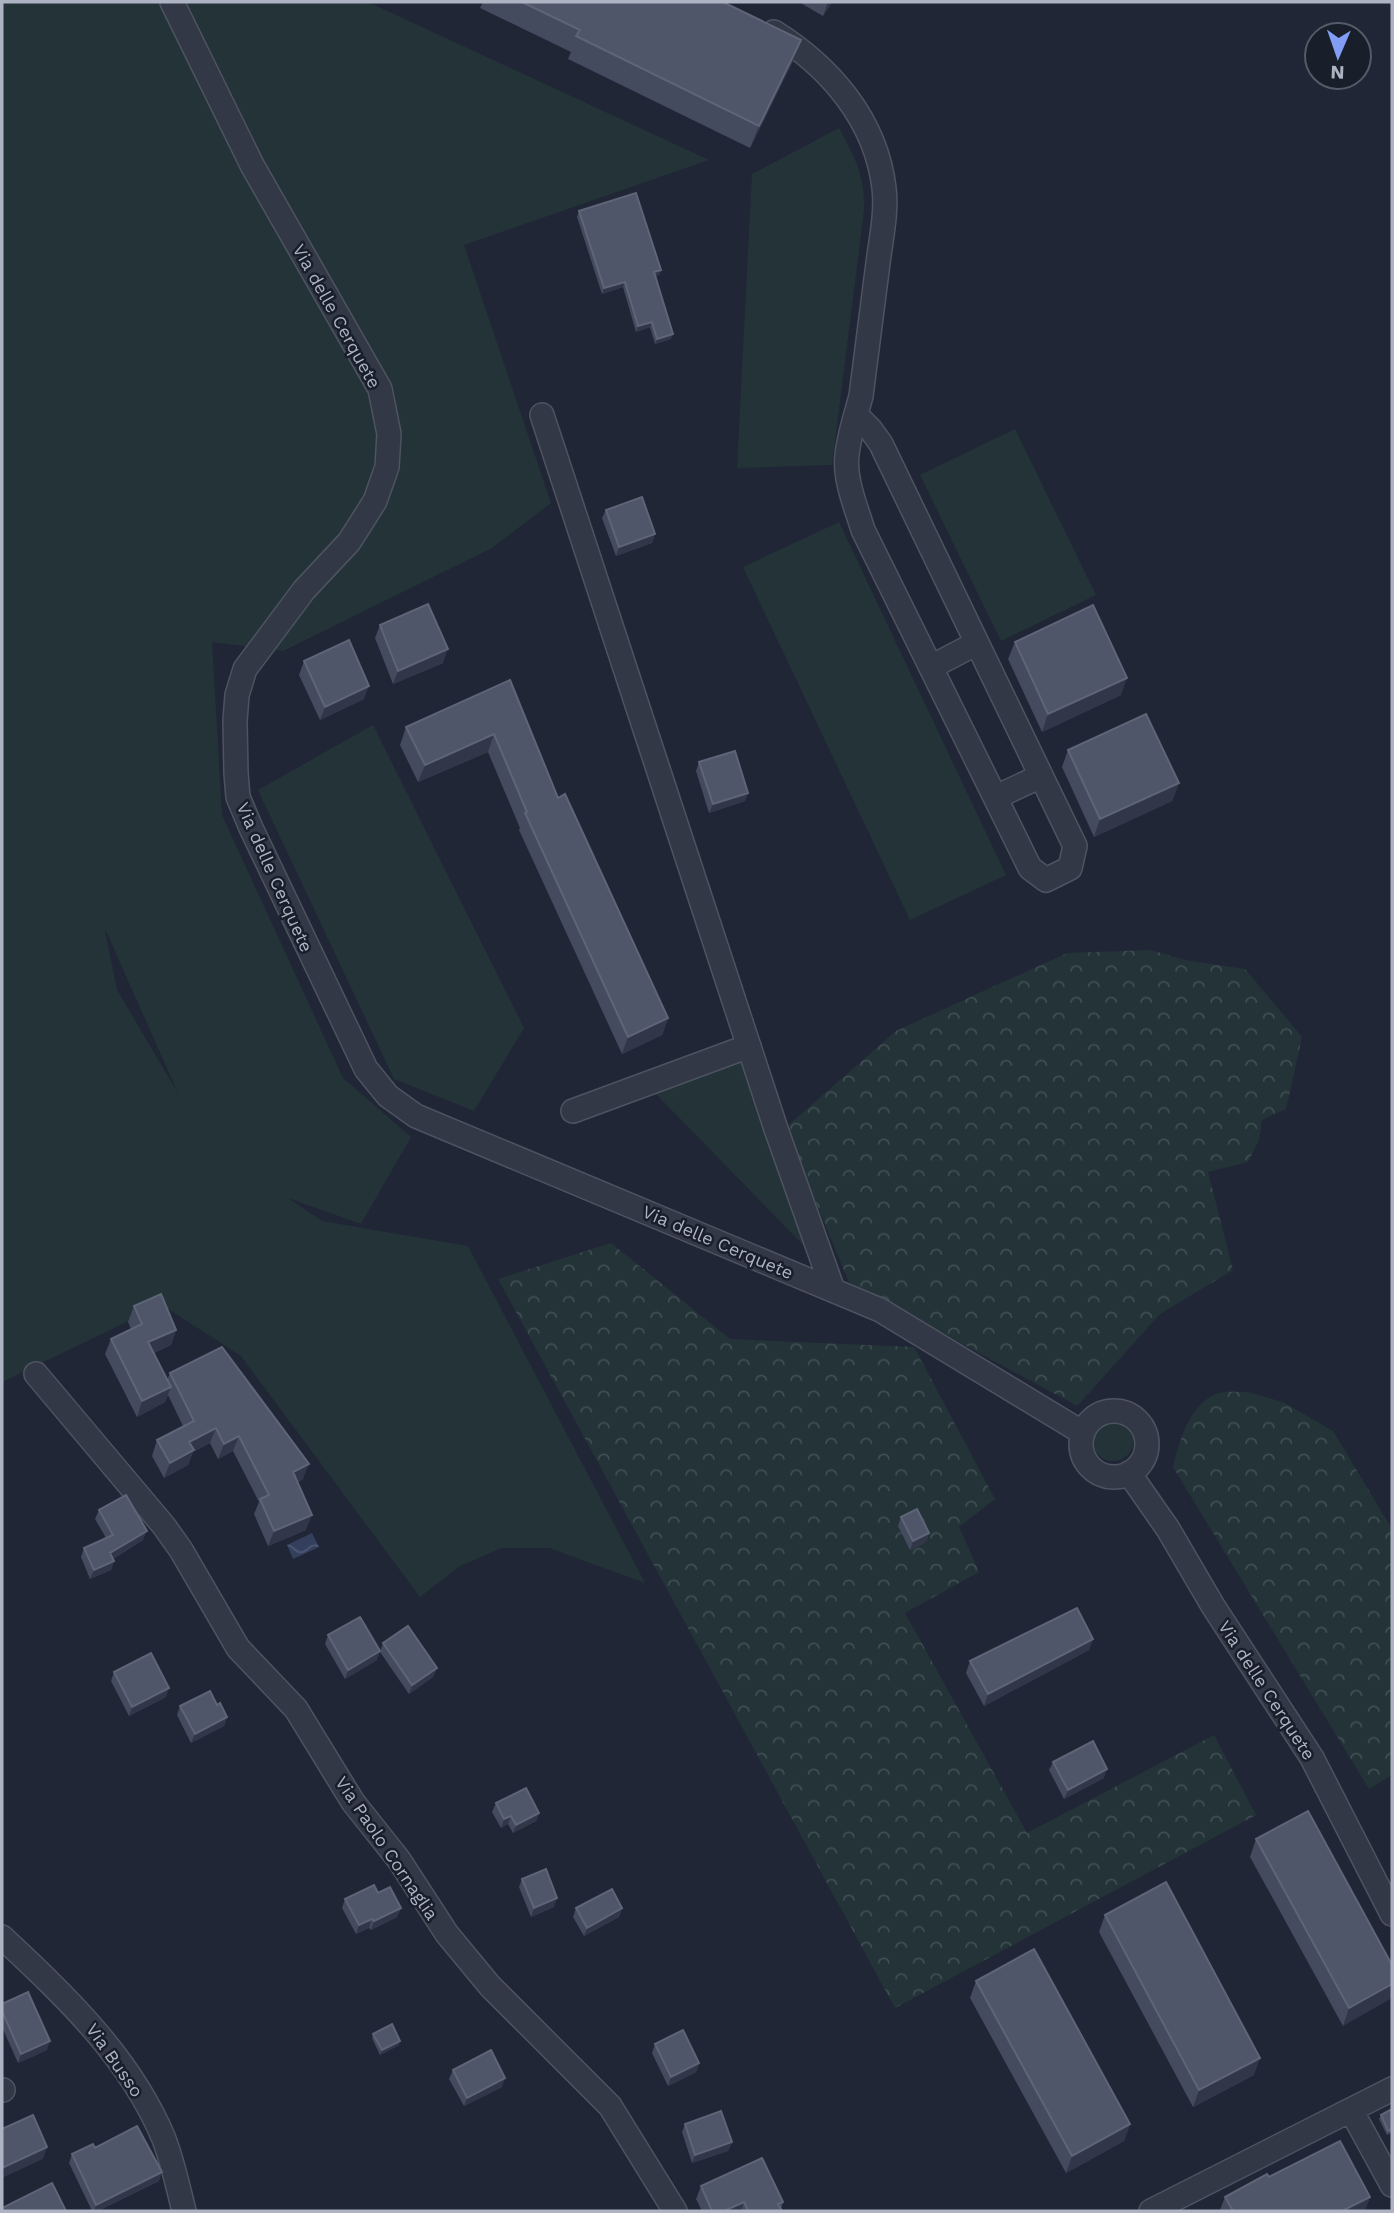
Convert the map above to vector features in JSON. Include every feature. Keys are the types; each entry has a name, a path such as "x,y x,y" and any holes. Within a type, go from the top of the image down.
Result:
{"street":[{"name":"Via delle Cerquete","path":"172,2 252,165 380,389 389,435 387,467 375,501 349,542 304,590 245,669 237,695 234,721 238,797 277,886 366,1069 388,1096 416,1116 880,1310 1083,1433"},
{"path":"756,22 795,46 820,66 842,90 861,117 874,146 885,189 861,396 856,415 847,457 852,495 863,530 1030,868 1046,880 1070,868 1075,846 881,444 856,415"},
{"name":"Via delle Cerquete","path":"542,415 748,1046 833,1290"},
{"path":"931,667 977,643"},
{"path":"996,797 1041,776"},
{"path":"573,1111 748,1046"},
{"name":"Via Paolo Cornaglia","path":"36,1374 181,1550 238,1648 296,1709 353,1802 399,1860 447,1934 490,1986 610,2106 675,2211"},
{"path":"1112,1411 1125,1413 1136,1419 1144,1429 1146,1455 1139,1466 1129,1474 1116,1477 1103,1475 1092,1468 1084,1458 1081,1446 1083,1433 1090,1422 1100,1414 1112,1411"},
{"name":"Via delle Cerquete","path":"1129,1474 1168,1529 1213,1606 1312,1758 1392,1914"},
{"name":"Via Busso","path":"2,1937 89,2022 113,2051 163,2137 184,2211"},
{"path":"1151,2211 1392,2088"},
{"path":"1351,2110 1392,2185"}],"green space":[{"path":"2,2 368,2 709,160 464,245 551,503 492,548 283,651 212,642 222,815 343,1078 411,1137 361,1224 288,1198 322,1221 468,1246 645,1583 549,1548 502,1548 460,1566 420,1597 241,1356 162,1305 2,1382","holes":["106,931 178,1093 117,990"]},
{"path":"839,128 858,167 863,187 864,210 832,465 737,468 752,174"},
{"path":"1015,429 1096,595 1001,641 920,475"},
{"path":"839,522 1006,875 910,920 743,567"},
{"path":"373,725 524,1028 474,1111 394,1079 258,790"},
{"path":"1151,950 1185,960 1245,969 1302,1037 1286,1109 1262,1120 1259,1140 1248,1162 1208,1172 1233,1270 1160,1314 1077,1406 849,1282 785,1128 896,1031 1067,953"},
{"path":"744,1060 813,1255 653,1091"},
{"path":"611,1243 730,1339 914,1347 995,1499 959,1527 979,1572 905,1613 1027,1833 1214,1735 1256,1815 895,2008 498,1279"},
{"path":"1247,1392 1283,1402 1333,1431 1392,1529 1392,1775 1369,1789 1173,1467 1187,1424 1200,1405 1219,1393"},
{"path":"1113,1419 1128,1425 1134,1440 1128,1455 1113,1461 1098,1455 1092,1440 1098,1425"}],"water":[{"path":"312,1533 319,1547 293,1559 287,1545"}],"building":[{"path":"522,2 723,2 801,40 759,126 576,36 580,30"},
{"path":"636,193 661,270 654,272 673,334 657,339 652,322 638,326 625,282 604,288 579,211"},
{"path":"642,497 655,534 619,547 606,510"},
{"path":"428,604 448,649 398,671 380,625"},
{"path":"1093,605 1127,678 1048,714 1015,642"},
{"path":"349,640 369,686 325,707 304,661"},
{"path":"510,680 558,798 565,794 668,1018 628,1037 525,813 527,812 494,734 425,765 406,727"},
{"path":"1146,714 1179,783 1100,819 1068,750"},
{"path":"735,751 748,793 713,804 699,762"},
{"path":"161,1294 176,1330 148,1342 171,1387 142,1401 111,1339 142,1324 134,1306"},
{"path":"222,1347 309,1464 293,1472 312,1515 274,1531 260,1499 269,1495 239,1436 224,1444 216,1428 189,1442 194,1450 170,1463 157,1440 194,1421 170,1373"},
{"path":"126,1495 147,1531 110,1553 114,1561 94,1570 84,1548 113,1535 99,1510"},
{"path":"917,1509 929,1533 913,1541 901,1517"},
{"path":"1077,1608 1093,1639 988,1694 970,1661"},
{"path":"360,1617 380,1651 348,1670 328,1635"},
{"path":"408,1626 437,1668 412,1685 383,1643"},
{"path":"151,1653 169,1688 132,1707 114,1672"},
{"path":"210,1691 227,1717 195,1734 180,1706"},
{"path":"1093,1741 1107,1769 1068,1790 1053,1762"},
{"path":"526,1788 539,1813 516,1825 511,1816 504,1819 496,1803"},
{"path":"1308,1811 1392,1965 1392,1984 1349,2008 1256,1839"},
{"path":"546,1869 557,1898 534,1908 522,1879"},
{"path":"1166,1882 1260,2058 1199,2090 1105,1915"},
{"path":"374,1885 378,1893 390,1887 401,1908 359,1925 345,1899"},
{"path":"612,1889 622,1908 587,1928 576,1908"},
{"path":"1034,1949 1130,2124 1072,2156 976,1981"},
{"path":"28,1992 50,2041 21,2054 2,2011 2,2004"},
{"path":"392,2024 400,2041 382,2050 373,2034"},
{"path":"683,2030 699,2063 671,2077 655,2044"},
{"path":"491,2050 505,2078 467,2098 453,2070"},
{"path":"1392,2109 1392,2129 1388,2131 1381,2115"},
{"path":"721,2111 732,2142 695,2155 685,2124"},
{"path":"33,2115 47,2147 2,2168 2,2129"},
{"path":"137,2126 162,2172 96,2205 72,2154 93,2144 95,2148"},
{"path":"1340,2141 1370,2197 1342,2211 1233,2211 1225,2197 1267,2174 1269,2177"},
{"path":"762,2158 783,2202 778,2204 782,2211 748,2211 744,2202 724,2211 712,2211 701,2186"},
{"path":"52,2183 66,2211 2,2211 2,2208"}]}
